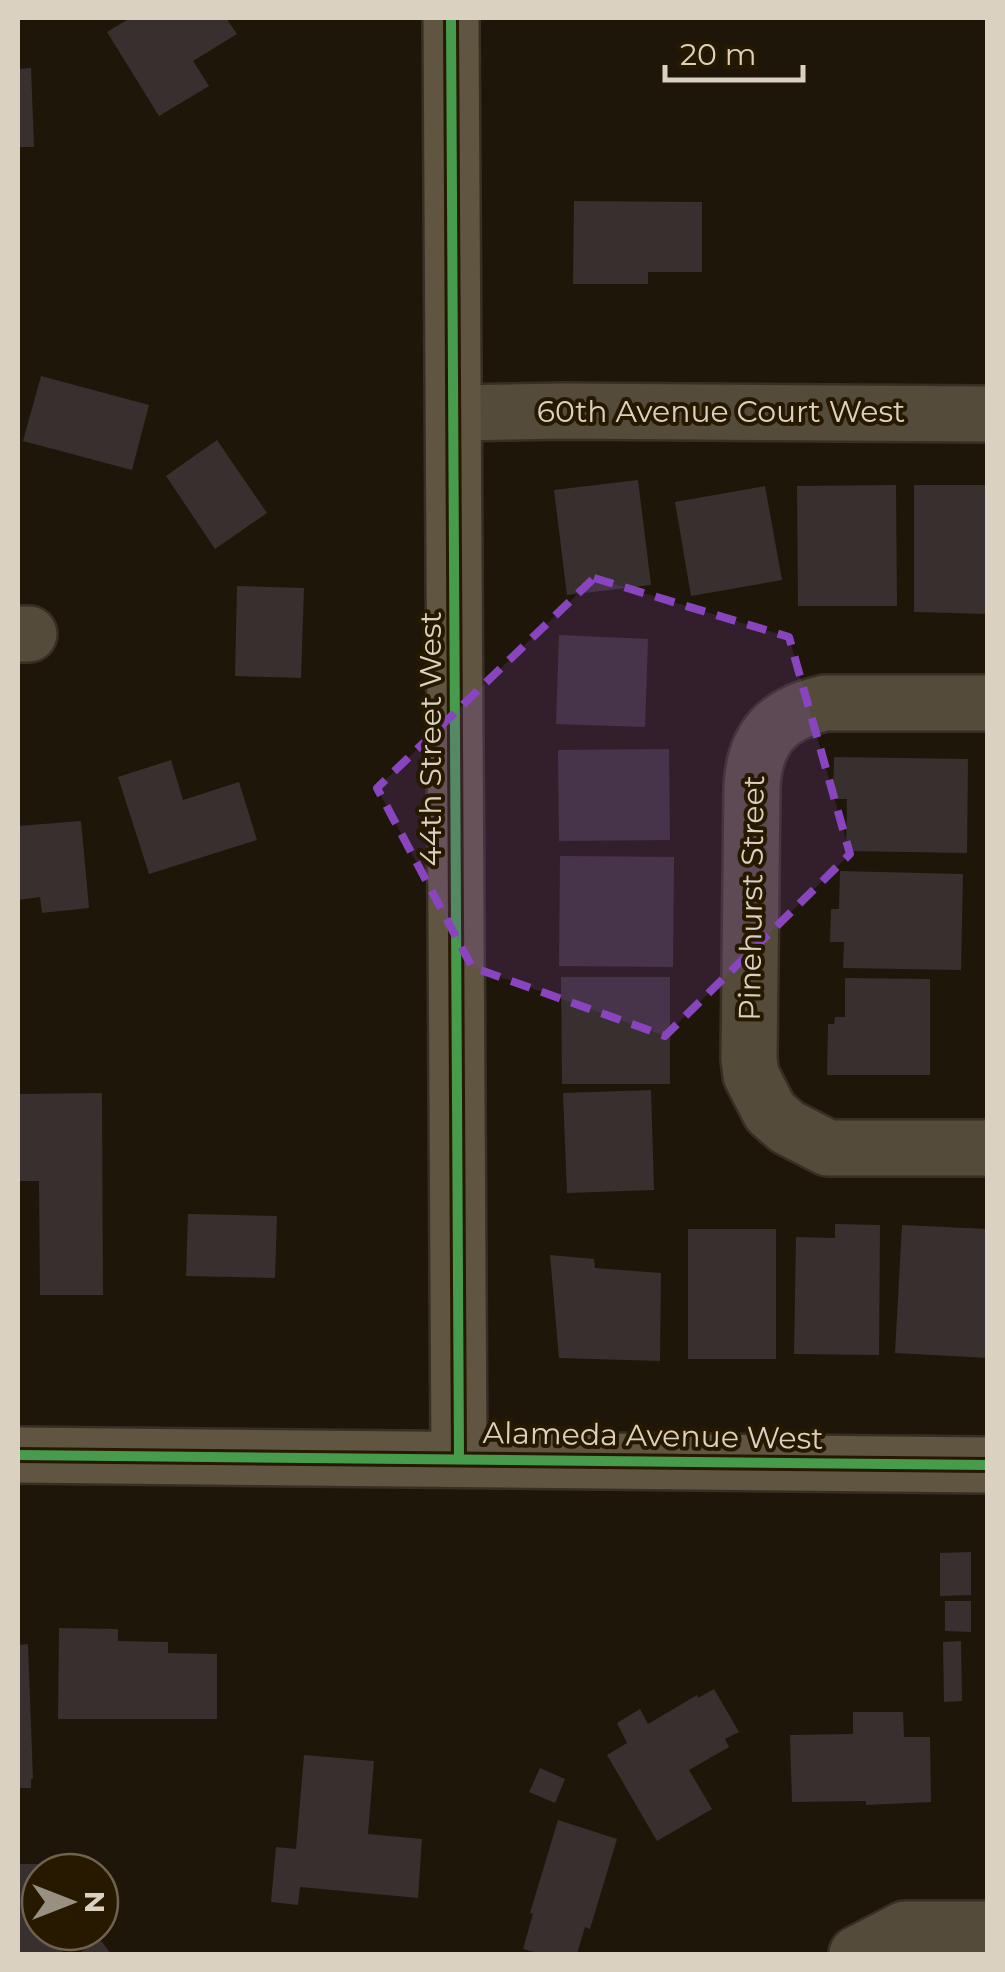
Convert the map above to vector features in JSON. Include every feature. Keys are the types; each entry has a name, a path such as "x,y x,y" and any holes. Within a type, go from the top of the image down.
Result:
{"street":[{"name":"44th Street West","path":"451,18 460,1460"},
{"name":"60th Avenue Court West","path":"454,412 988,414"},
{"name":"Pinehurst Street","path":"988,703 825,703 787,716 758,748 752,786 749,1059 751,1075 770,1112 787,1127 828,1148 988,1148"},
{"name":"Alameda Avenue West","path":"18,1456 988,1465"},
{"path":"858,1954 905,1929 988,1929"}],"highlighted area":[{"path":"594,578 789,637 850,854 665,1036 472,967 377,788"}],"building":[{"path":"130,18 226,18 237,34 193,61 209,86 159,116 107,32"},
{"path":"31,68 34,147 18,147 18,69"},
{"path":"574,201 702,202 702,272 648,272 648,284 573,284"},
{"path":"41,376 149,405 132,470 23,441"},
{"path":"217,440 267,513 215,549 166,476"},
{"path":"638,480 651,585 567,595 554,490"},
{"path":"896,485 897,606 798,606 797,486"},
{"path":"914,485 988,485 988,614 914,612"},
{"path":"765,486 782,580 691,596 675,502"},
{"path":"237,586 304,588 301,678 235,676"},
{"path":"559,635 648,639 645,727 556,724"},
{"path":"669,749 670,840 559,841 558,750"},
{"path":"834,757 968,759 967,853 846,851 847,799 833,799"},
{"path":"171,760 183,800 239,782 257,840 149,874 118,777"},
{"path":"81,821 89,908 42,913 40,897 18,900 18,826"},
{"path":"560,856 674,857 673,967 559,966"},
{"path":"840,871 963,874 961,970 843,968 844,942 830,942 831,909 839,909"},
{"path":"561,977 670,977 670,1084 562,1084"},
{"path":"845,978 930,979 930,1075 827,1075 828,1024 834,1024 835,1017 845,1017"},
{"path":"651,1090 654,1190 567,1193 563,1093"},
{"path":"102,1093 103,1295 40,1295 39,1181 18,1181 18,1094"},
{"path":"188,1214 277,1216 275,1278 186,1276"},
{"path":"835,1224 880,1225 879,1355 794,1354 796,1237 835,1238"},
{"path":"902,1225 988,1229 988,1358 895,1353"},
{"path":"688,1229 776,1229 776,1359 688,1359"},
{"path":"550,1255 594,1259 595,1268 661,1273 660,1361 559,1358"},
{"path":"971,1552 971,1595 940,1596 940,1553"},
{"path":"945,1601 971,1601 971,1632 945,1631"},
{"path":"59,1628 118,1629 118,1641 168,1642 168,1653 217,1654 217,1719 58,1719"},
{"path":"961,1641 962,1701 944,1702 943,1642"},
{"path":"28,1644 33,1779 31,1788 18,1788 18,1645"},
{"path":"714,1689 739,1732 725,1739 729,1747 689,1770 712,1809 657,1841 607,1755 627,1743 617,1723 640,1709 648,1724"},
{"path":"853,1712 903,1712 904,1737 930,1737 931,1802 792,1802 790,1735 853,1734"},
{"path":"304,1755 374,1761 368,1834 422,1839 418,1898 300,1887 298,1905 271,1902 276,1847 296,1849"},
{"path":"540,1768 565,1779 555,1803 529,1792"},
{"path":"558,1820 617,1839 590,1929 585,1927 577,1954 541,1954 523,1949"},
{"path":"20,1864 20,1952 65,1954 18,1954"}],"cycle path":[{"path":"451,18 459,1459"},
{"path":"18,1455 988,1465"}]}
